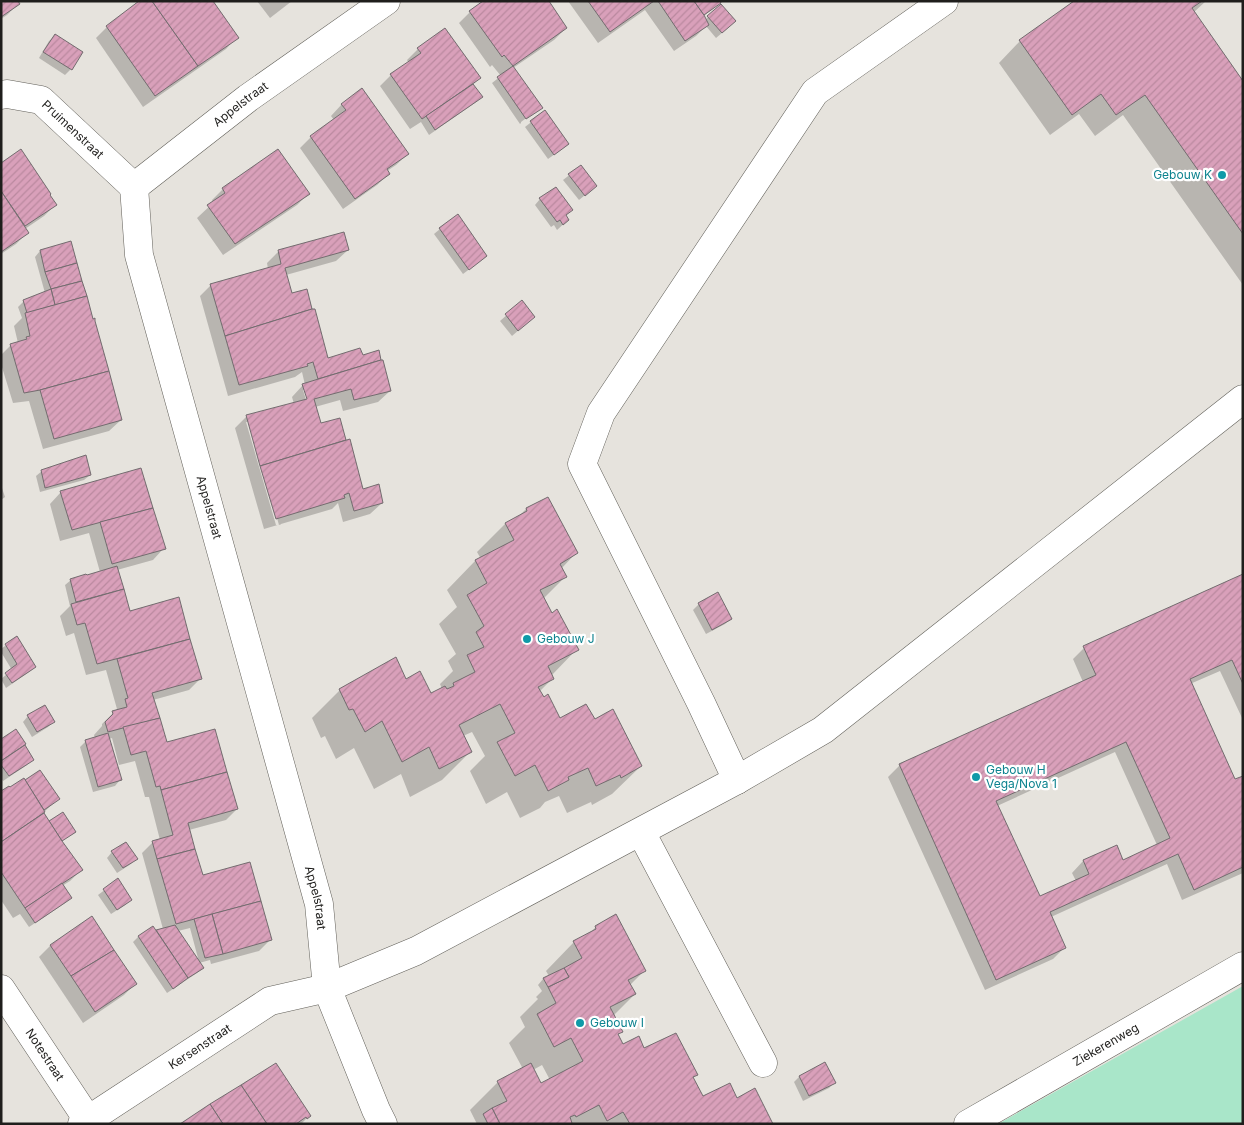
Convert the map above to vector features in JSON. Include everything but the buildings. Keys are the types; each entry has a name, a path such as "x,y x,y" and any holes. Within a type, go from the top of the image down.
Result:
{"street":[{"name":"Appelstraat","path":"383,1124 327,988 319,904 139,255 134,187 248,98 386,1"},
{"path":"737,780 701,703 582,464 601,413 816,92 944,1"},
{"name":"Pruimenstraat","path":"1,95 7,94 41,100 134,187"},
{"name":"Kersenstraat","path":"85,1122 270,1001 327,988 416,951 737,780 823,730 1243,399"},
{"path":"641,832 763,1063"},
{"name":"Ziekerenweg","path":"968,1124 1243,966"},
{"name":"Notestraat","path":"1,989 85,1122"}],"green space":[{"path":"1243,986 1243,1124 998,1124"}],"place":[{"name":"Gebouw K","path":"1222,175"},
{"name":"Gebouw J","path":"527,639"},
{"name":"Gebouw H Vega/Nova 1","path":"976,777"},
{"name":"Gebouw I","path":"580,1023"}]}
